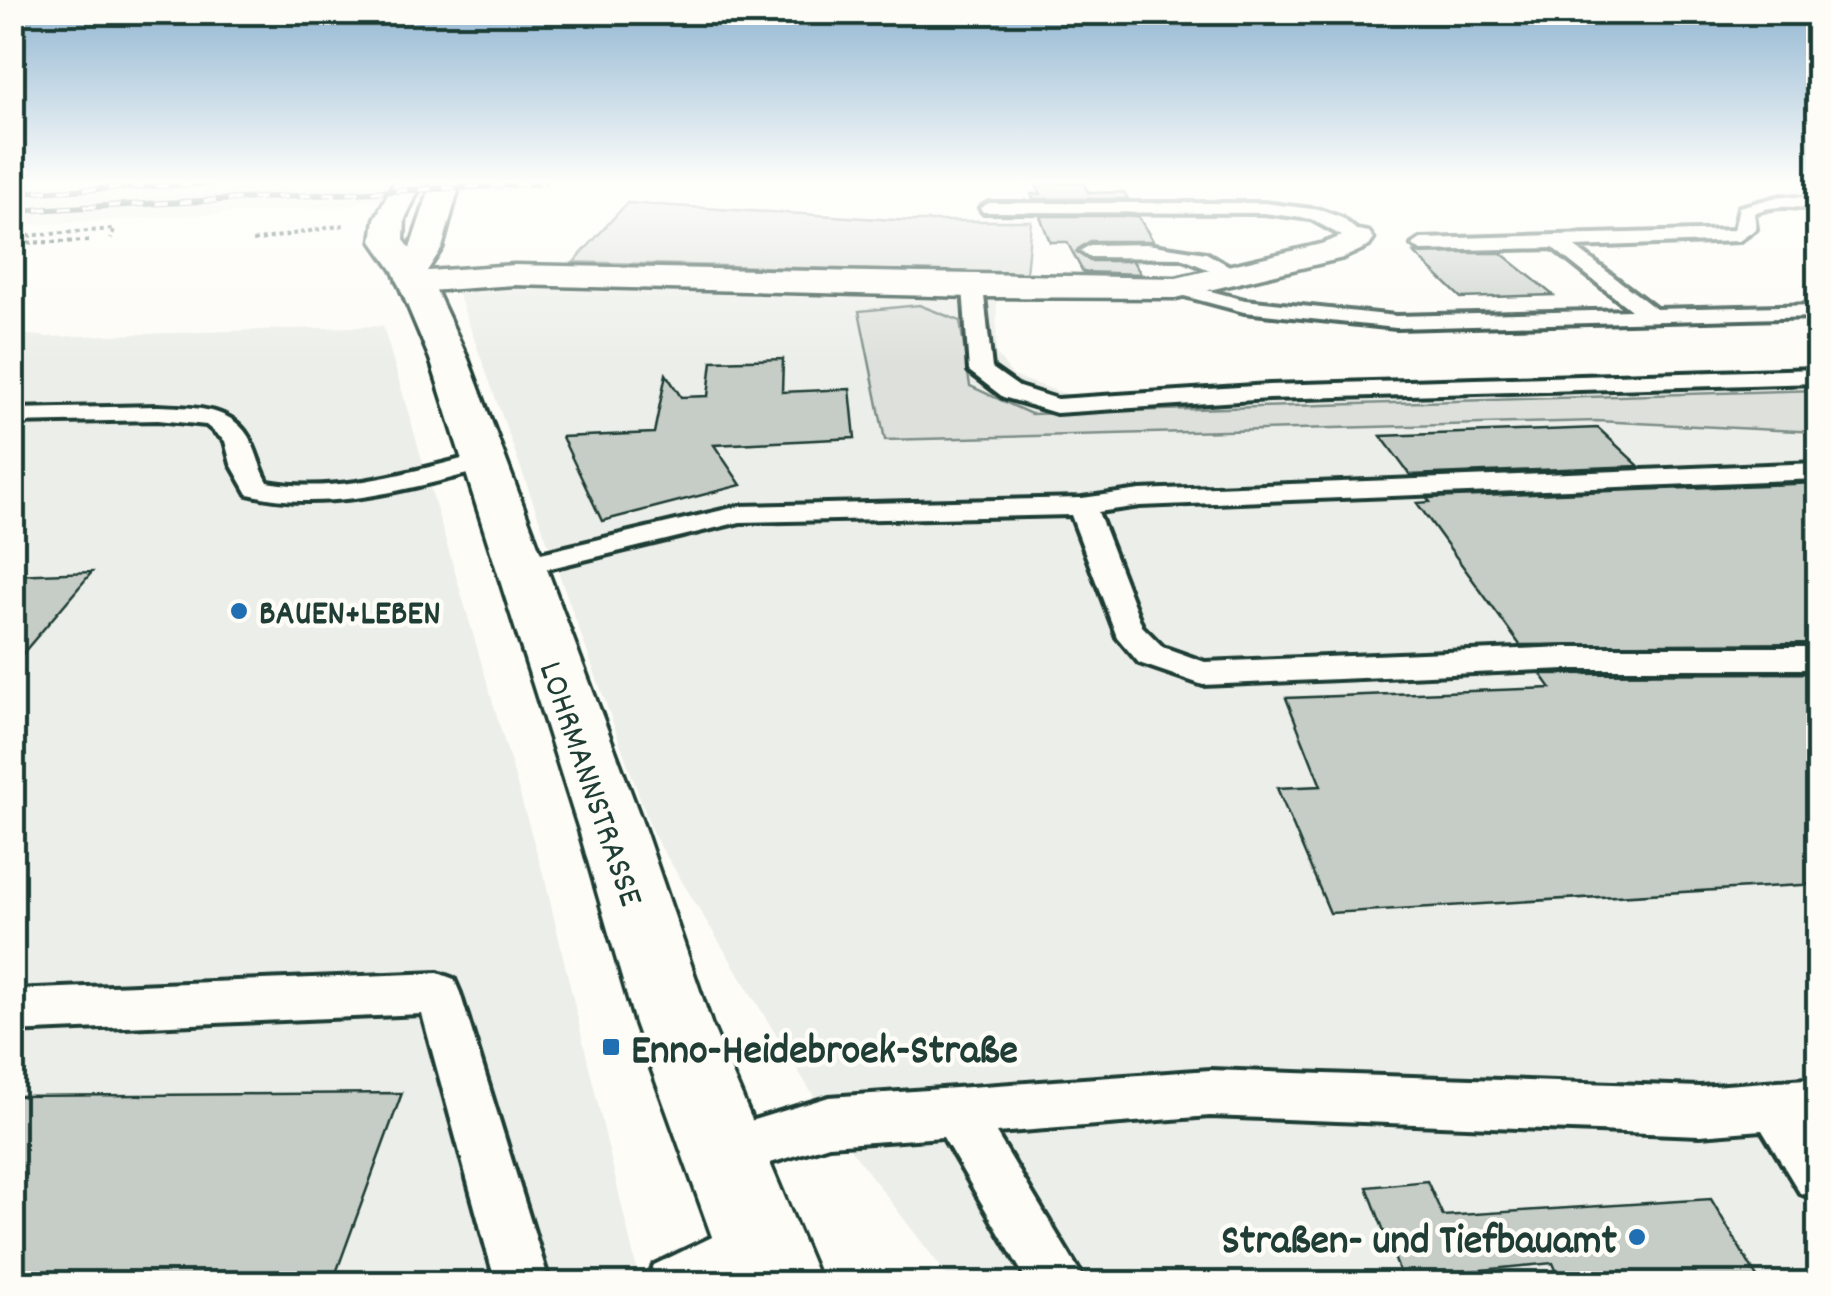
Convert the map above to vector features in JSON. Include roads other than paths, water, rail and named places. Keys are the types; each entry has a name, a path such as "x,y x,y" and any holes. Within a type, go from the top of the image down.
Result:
{"street":[{"name":"LOHRMANNSTRASSE","path":"390,243 412,276 449,359 518,568 612,830 673,1023 767,1262"},
{"path":"427,243 412,276 514,275 973,288 1176,288 1332,251 1348,243"}],"lane":[{"path":"1422,245 1490,243"},
{"path":"1559,243 1652,316"},
{"path":"1090,251 1181,250 1198,254 1234,274"},
{"path":"973,288 981,371 1011,392 1056,406 1269,392 1818,376"},
{"path":"1176,288 1244,306 1396,322 1818,312"},
{"path":"12,416 158,413 213,418 237,438 244,464 258,488 285,495 399,480 483,462"},
{"path":"518,568 740,514 1082,506 1140,498 1818,470"},
{"path":"1082,506 1128,630 1151,655 1203,674 1566,658 1818,658"},
{"path":"12,1011 438,992 523,1284"},
{"path":"722,1152 829,1121 1210,1092 1700,1112 1796,1104 1818,1175"},
{"path":"956,1111 1060,1284"},
{"path":"673,1284 767,1262"}],"place":[{"name":"BAUEN+LEBEN","path":"239,611"},
{"name":"Enno-Heidebroek-Straße","path":"611,1047"},
{"name":"Straßen- und Tiefbauamt","path":"1637,1237"}]}
